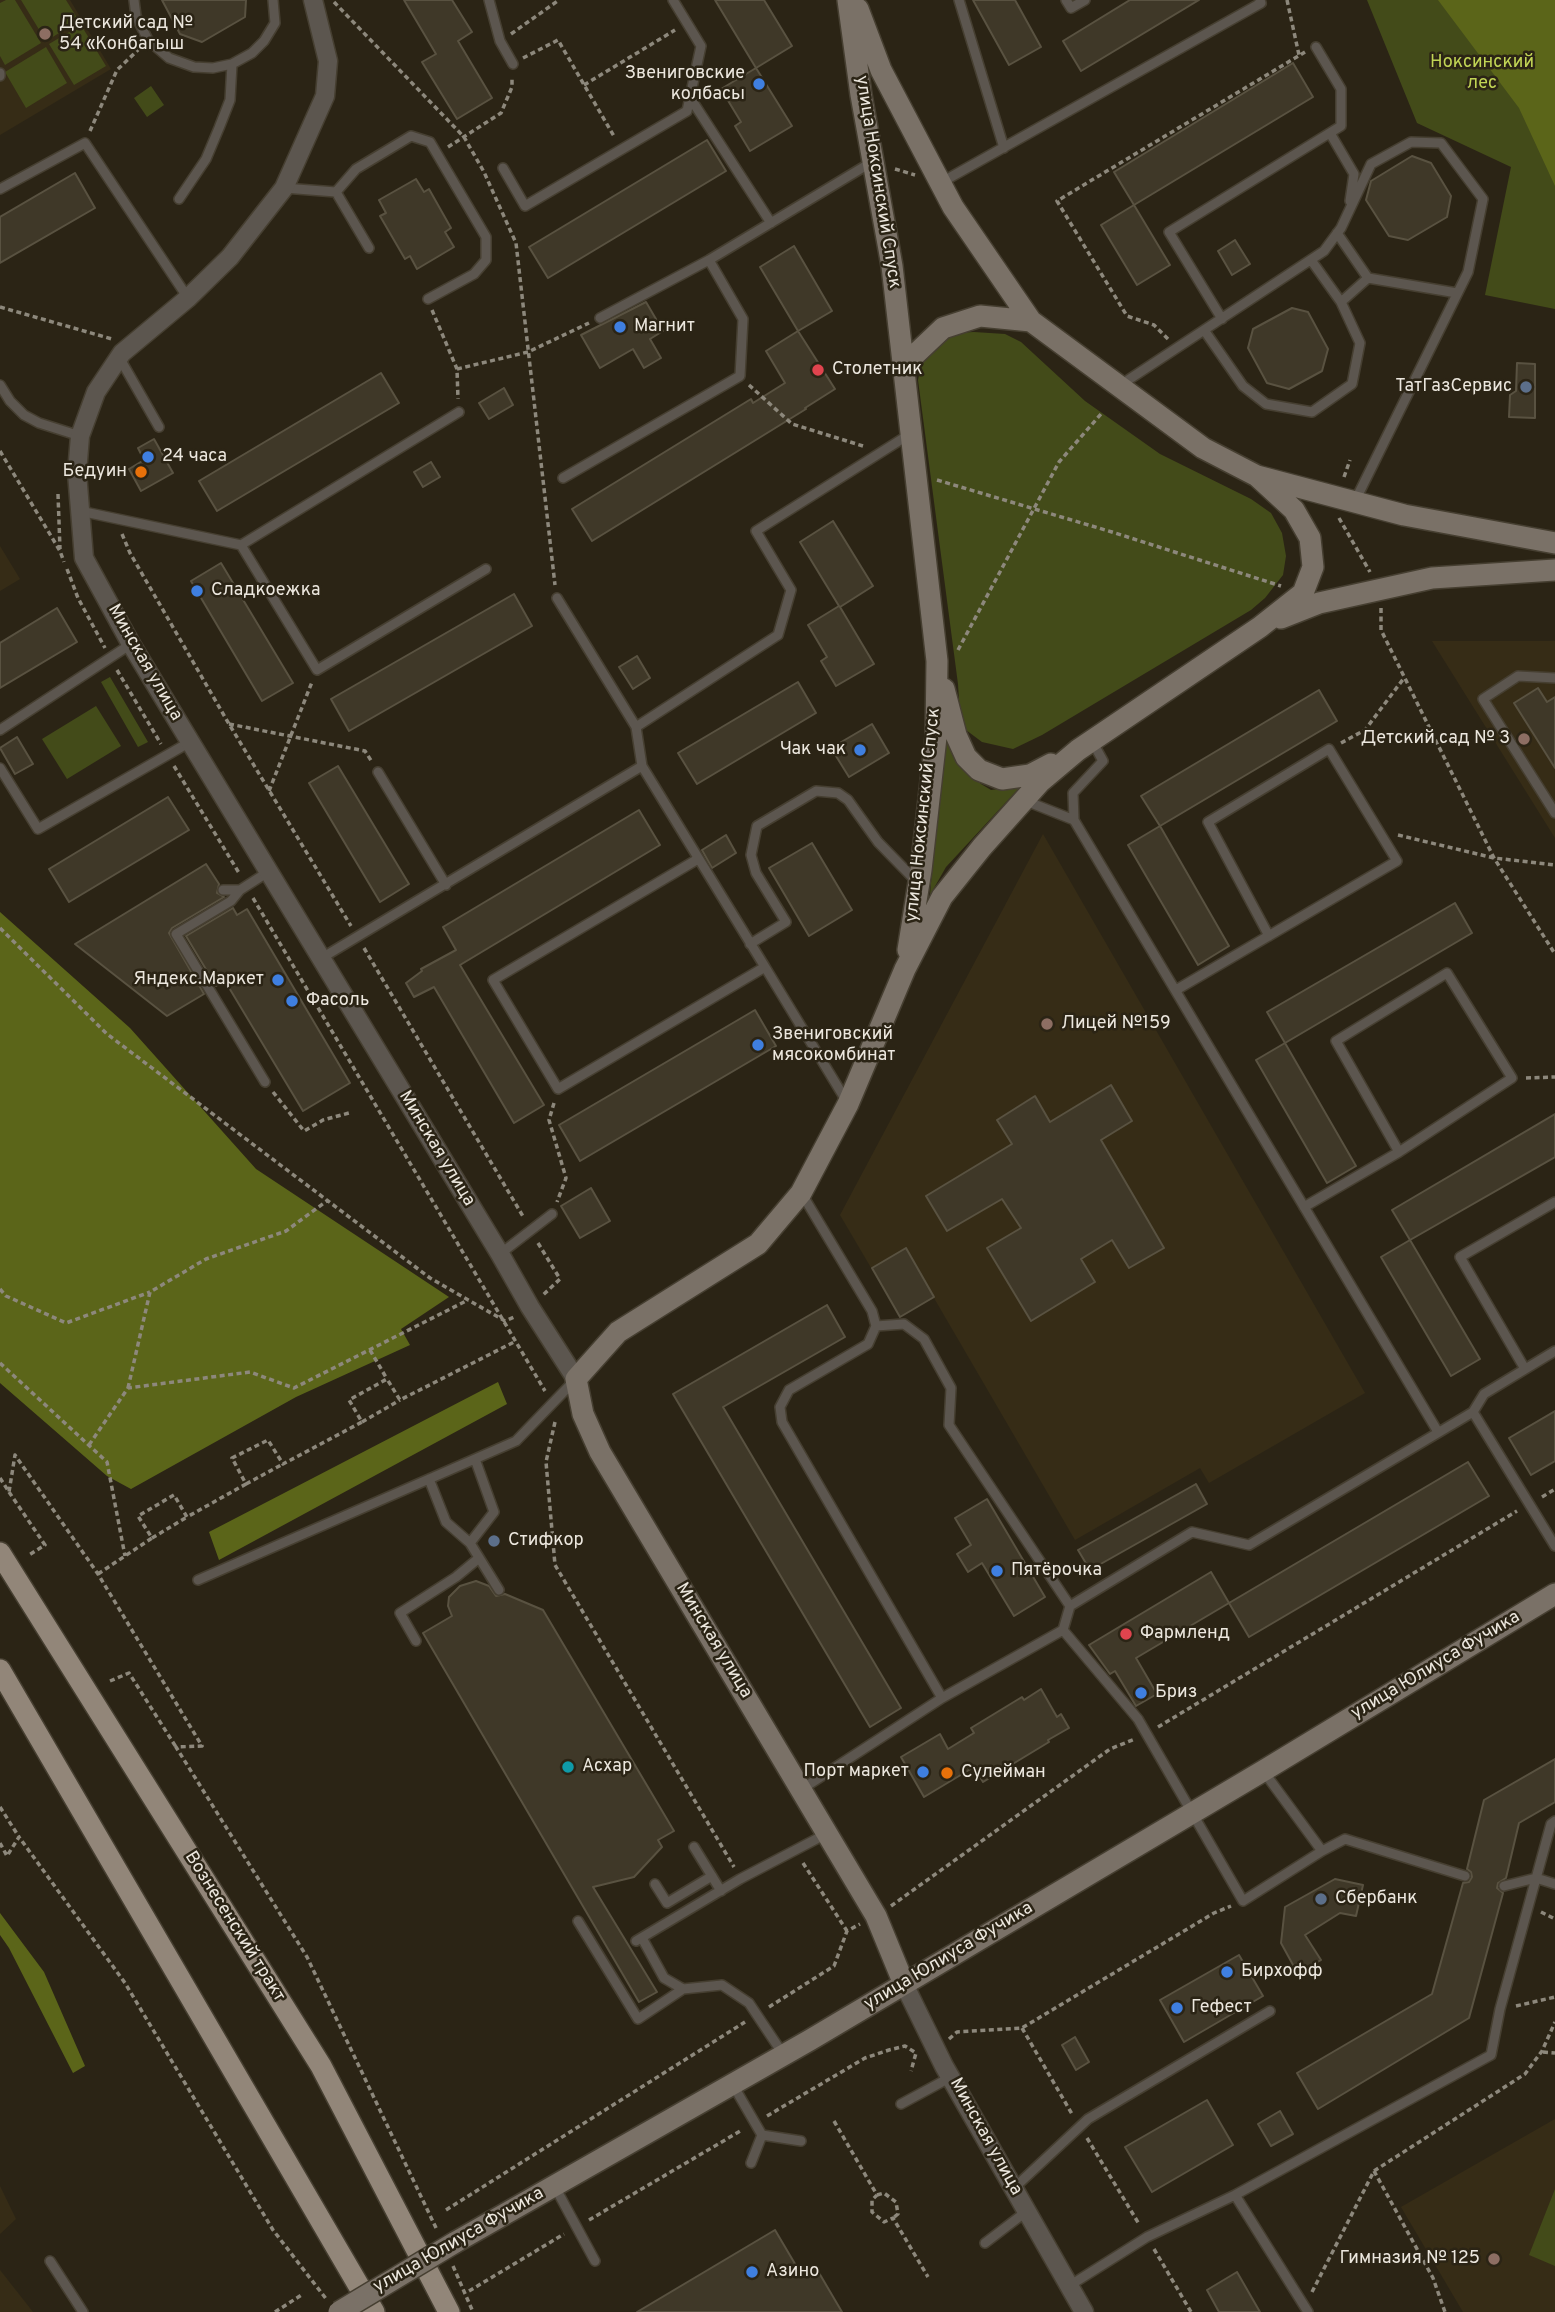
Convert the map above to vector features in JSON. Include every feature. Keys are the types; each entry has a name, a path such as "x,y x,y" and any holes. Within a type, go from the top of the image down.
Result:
{"main road":[{"name":"Вознесенский тракт","path":"0,1553 321,2066 449,2312"},
{"path":"0,1670 374,2312"}],"street":[{"name":"Минская улица","path":"313,0 328,61 325,96 284,188 230,257 188,298 125,351 96,391 80,436 77,473 84,558 131,644 576,1379 583,1413 600,1452 876,1916 904,1984 936,2049 1084,2312"},
{"name":"улица Ноксинский Спуск","path":"848,0 892,266 937,661 936,737 919,884 905,969"},
{"name":"улица Ноксинский Спуск","path":"855,0 881,70 953,207 1031,321 1203,448 1257,476 1404,515 1555,543"},
{"path":"904,365 943,328 980,316 1031,321"},
{"name":"улица Ноксинский Спуск","path":"576,1379 618,1332 758,1244 801,1193 848,1104 905,969 942,897 1024,800 1041,782 1085,746 1260,626 1303,593 1313,567 1310,538 1294,510 1257,476"},
{"name":"улица Ноксинский Спуск","path":"1260,626 1319,603 1432,578 1555,569"},
{"name":"улица Ноксинский Спуск","path":"937,661 956,735 966,757 979,770 1002,779 1030,775 1085,746"},
{"name":"улица Юлиуса Фучика","path":"334,2307 733,2084 1264,1771 1555,1594"}],"lane":[{"path":"134,0 136,16 148,40 169,58 194,67 213,68 232,64 252,53 264,41 275,23 273,0"},
{"path":"489,0 500,41 513,64"},
{"path":"503,168 526,206 687,111 701,46 673,0"},
{"path":"959,0 1004,148"},
{"path":"1066,0 1071,8 1085,0"},
{"path":"940,183 1261,3 1260,0"},
{"path":"1222,319 1170,232 1341,126 1341,89 1316,47"},
{"path":"179,199 206,159 230,100 232,64"},
{"path":"691,99 771,223"},
{"path":"1330,133 1354,174 1348,212"},
{"path":"336,192 356,169 411,136 430,142 485,237 486,260 474,274 428,299"},
{"path":"1119,386 1324,251 1337,233 1371,164 1411,142 1441,143 1483,199 1468,272 1346,499"},
{"path":"0,189 85,143 188,298"},
{"path":"600,318 709,260 873,162"},
{"path":"284,188 336,192"},
{"path":"336,192 369,248"},
{"path":"1337,233 1368,278 1457,293"},
{"path":"563,478 740,376 743,319 709,260"},
{"path":"1204,331 1243,386 1266,404 1312,412 1352,384 1360,343 1341,302 1311,260"},
{"path":"1341,302 1368,278"},
{"path":"125,351 159,427"},
{"path":"0,385 10,401 24,415 39,423 80,436"},
{"path":"80,511 241,544 459,412"},
{"path":"636,727 778,635 792,590 756,531 912,433"},
{"path":"241,544 317,670 486,569"},
{"path":"557,598 636,727 642,766 848,1104"},
{"path":"0,730 131,644"},
{"path":"1555,678 1518,677 1483,699 1555,813"},
{"path":"0,768 38,829 190,741"},
{"path":"1085,746 1103,761 1073,793 1074,820 1438,1432"},
{"path":"1176,990 1269,936 1397,861 1329,749 1208,822 1269,936"},
{"path":"320,959 642,766"},
{"path":"378,772 446,885"},
{"path":"750,943 786,922 756,873 751,855 757,825 816,791 838,793 848,800 878,842 919,884"},
{"path":"1024,800 1074,820"},
{"path":"698,859 493,980 558,1089 765,967"},
{"path":"265,1082 176,934 232,901 240,890 268,872"},
{"path":"223,890 240,890"},
{"path":"1304,1207 1399,1152 1512,1078 1447,973 1336,1041 1399,1152"},
{"path":"801,1193 872,1311 876,1326 868,1344 789,1390 780,1407 782,1422 942,1698"},
{"path":"1525,1370 1460,1257 1555,1202"},
{"path":"500,1254 552,1214"},
{"path":"876,1326 904,1324 924,1339 951,1388 949,1425 1070,1606"},
{"path":"802,1788 942,1698 1062,1630 1070,1606 1192,1532 1249,1545 1473,1412 1484,1394 1555,1352"},
{"path":"198,1580 516,1441 576,1379"},
{"path":"1473,1412 1555,1546"},
{"path":"470,1543 494,1511 475,1459"},
{"path":"429,1479 446,1522 470,1543 499,1590"},
{"path":"416,1641 400,1613 480,1558"},
{"path":"1062,1630 1139,1719 1242,1901 1345,1839 1465,1876"},
{"path":"1264,1771 1322,1851"},
{"path":"1069,2287 1147,2237 1235,2196 1491,2055 1500,2009 1551,1824 1555,1821"},
{"path":"683,1989 664,1978 639,1939 740,1879 828,1833"},
{"path":"694,1847 721,1891"},
{"path":"655,1884 667,1903 712,1876"},
{"path":"1504,1885 1536,1878 1555,1884"},
{"path":"578,1921 638,2019 683,1989 722,1986 749,2003 783,2054"},
{"path":"1013,2189 1088,2119 1270,2011"},
{"path":"901,2104 951,2077"},
{"path":"733,2084 762,2135"},
{"path":"762,2135 801,2141"},
{"path":"751,2163 762,2135"},
{"path":"554,2186 595,2261"},
{"path":"1235,2196 1306,2309"},
{"path":"985,2243 1027,2211"},
{"path":"50,2261 83,2312"}],"path":[{"path":"500,41 559,0"},
{"path":"1287,0 1299,55"},
{"path":"584,85 687,23"},
{"path":"85,143 117,69 148,40"},
{"path":"437,153 501,113 512,87 513,64 558,40 621,149"},
{"path":"1176,348 1153,325 1127,316 1057,201 1316,47"},
{"path":"873,162 940,183"},
{"path":"428,299 457,369 459,412"},
{"path":"0,307 24,312 125,351"},
{"path":"457,369 528,352 600,318"},
{"path":"740,376 792,424 883,452"},
{"path":"958,650 1059,462 1101,414"},
{"path":"1350,460 1346,499 1335,511 1381,590 1381,630 1494,858 1555,954"},
{"path":"916,474 1303,593"},
{"path":"117,519 130,553 559,1279 530,1307 505,1321"},
{"path":"269,791 317,670"},
{"path":"1329,749 1365,730 1404,678"},
{"path":"229,723 365,751 378,772"},
{"path":"1379,831 1494,858 1555,865"},
{"path":"0,928 107,1034 430,1278 505,1321 552,1404 555,1420 546,1462 555,1566 740,1879"},
{"path":"1512,1078 1555,1077"},
{"path":"265,1082 304,1131 323,1119 349,1113"},
{"path":"552,1214 566,1178 549,1120 558,1089"},
{"path":"0,1289 6,1296 66,1323 150,1292 206,1259 286,1231 328,1200"},
{"path":"89,1445 128,1388 150,1292"},
{"path":"128,1388 250,1372 295,1388 468,1300"},
{"path":"97,1574 152,1538 246,1484 400,1400 516,1341"},
{"path":"370,1350 400,1400"},
{"path":"0,1363 107,1462 124,1556"},
{"path":"362,1422 349,1401 387,1379"},
{"path":"246,1484 232,1458 268,1440 283,1464"},
{"path":"9,1492 15,1455 97,1574 202,1746 176,1747"},
{"path":"0,1478 45,1545 29,1555"},
{"path":"446,2210 834,1966 847,1931 876,1916 1110,1749 1147,1734 1555,1489"},
{"path":"152,1538 138,1516 174,1495 187,1517"},
{"path":"110,1681 129,1673 307,1957 448,2242"},
{"path":"0,1807 19,1838 125,1983 273,2230 334,2307"},
{"path":"0,1843 7,1856 19,1838"},
{"path":"791,1866 804,1863 847,1931"},
{"path":"469,2291 865,2058 905,2046 916,2053 911,2071 957,2032 1022,2028 1214,1913 1242,1901"},
{"path":"1500,2009 1555,1997"},
{"path":"1306,2309 1374,2171 1525,2074 1542,2051 1555,2022"},
{"path":"1022,2028 1191,2312"},
{"path":"1542,2051 1555,2053"},
{"path":"834,2121 877,2195"},
{"path":"1374,2171 1433,2278 1445,2312"},
{"path":"884,2193 896,2202 898,2214 884,2221 872,2212 872,2200 877,2195 884,2193"},
{"path":"893,2218 928,2277"},
{"path":"452,2265 473,2312"},
{"path":"275,2312 303,2294"}],"shaded area":[{"name":"Детский сад № 54 «Конбагыш","path":"0,0 70,0 111,69 0,135"},
{"path":"0,546 20,579 0,591"},
{"name":"Детский сад № 3","path":"1432,641 1555,641 1555,838"},
{"name":"Лицей №159","path":"1043,834 1365,1393 1209,1483 1200,1468 1075,1540 934,1298 900,1317 840,1215"},
{"name":"Гимназия № 125","path":"1555,2119 1555,2312 1463,2312 1401,2207"},
{"path":"0,2186 16,2219 0,2234"},
{"path":"0,2270 33,2312 0,2312"}],"green space":[{"path":"15,0 41,43 5,65 0,56 0,3"},
{"path":"21,0 66,0 79,21 46,41"},
{"name":"Ноксинский лес","path":"1367,0 1555,0 1555,309 1485,295 1511,167 1417,123"},
{"path":"1438,0 1555,0 1555,186 1519,108"},
{"path":"81,25 106,66 74,85 49,44"},
{"path":"46,47 67,83 26,108 5,72"},
{"path":"151,86 164,105 147,117 134,98"},
{"path":"955,333 1005,334 1021,342 1085,401 1160,454 1251,499 1271,513 1282,533 1286,556 1283,575 1265,598 1251,610 1042,735 1013,749 982,742 966,730 960,715 918,380 922,362 937,345"},
{"path":"110,677 148,742 138,747 101,682"},
{"path":"96,706 121,746 67,779 42,739"},
{"path":"944,727 965,766 981,784 991,790 1021,786 946,867 930,895"},
{"path":"0,912 130,1028 256,1169 449,1297 401,1329 410,1345 296,1397 131,1489 107,1476 0,1383"},
{"path":"498,1382 507,1404 219,1560 209,1532"},
{"path":"0,1913 44,1972 85,2066 73,2073 0,1935"},
{"path":"1555,2189 1555,2266 1529,2255"}],"building":[{"path":"162,0 246,0 245,17 202,42 180,34"},
{"path":"404,0 452,0 472,32 458,41 492,98 457,119 422,62 436,54"},
{"path":"715,0 764,0 792,46 756,68"},
{"path":"973,0 1015,0 1041,47 1009,65"},
{"path":"1130,0 1199,0 1081,71 1063,41"},
{"path":"1293,63 1313,97 1134,205 1114,172"},
{"path":"756,68 792,126 750,151 735,126 741,122 721,89"},
{"path":"707,140 726,171 548,278 529,247"},
{"path":"1412,156 1431,163 1451,196 1447,217 1408,240 1389,236 1366,200 1371,181"},
{"path":"75,173 95,208 0,263 0,217"},
{"path":"416,179 424,192 429,189 451,228 445,232 454,247 417,269 410,256 405,259 380,216 386,213 379,200"},
{"path":"1134,205 1170,265 1137,285 1101,225"},
{"path":"1235,240 1250,264 1232,275 1218,251"},
{"path":"794,246 832,311 798,331 760,267"},
{"path":"646,302 663,331 650,339 661,358 644,368 633,349 600,368 581,335"},
{"path":"1292,308 1308,312 1328,349 1322,371 1289,389 1267,383 1248,348 1253,329"},
{"path":"798,331 835,389 592,541 572,509 751,399 753,403 785,383 766,351"},
{"path":"1517,363 1535,364 1535,418 1509,417 1510,395 1516,391"},
{"path":"381,373 399,403 217,511 199,481"},
{"path":"504,388 513,405 489,419 479,403"},
{"path":"154,439 173,473 141,491 129,469 144,460 138,448"},
{"path":"431,462 440,477 423,487 414,472"},
{"path":"833,521 873,586 840,607 874,664 836,686 821,661 827,657 808,625 839,606 800,542"},
{"path":"221,563 293,683 262,701 191,581"},
{"path":"514,594 532,626 349,731 331,699"},
{"path":"57,608 77,642 0,688 0,643"},
{"path":"637,656 650,678 633,689 619,667"},
{"path":"798,682 816,713 697,784 678,753"},
{"path":"1538,688 1547,702 1555,697 1555,768 1514,703"},
{"path":"1319,690 1337,721 1160,826 1141,796"},
{"path":"872,724 889,753 849,777 831,748"},
{"path":"17,737 33,764 15,774 0,748"},
{"path":"338,766 409,884 380,902 309,783"},
{"path":"168,797 189,830 69,902 49,869"},
{"path":"639,810 660,845 460,965 544,1105 514,1123 434,987 414,997 406,983 422,971 421,969 456,950 443,927"},
{"path":"1160,826 1229,946 1198,965 1128,845"},
{"path":"726,835 736,853 712,868 702,850"},
{"path":"812,843 852,910 809,936 769,868"},
{"path":"206,864 219,884 217,893 224,897 172,928 169,933 204,994 167,1016 75,944"},
{"path":"1455,903 1472,933 1285,1043 1267,1012"},
{"path":"233,908 237,915 247,909 350,1083 303,1111 225,981 216,986 186,936"},
{"path":"755,1010 776,1046 580,1161 559,1125"},
{"path":"1285,1043 1356,1166 1327,1183 1256,1060"},
{"path":"1111,1085 1132,1121 1101,1140 1164,1248 1129,1268 1112,1240 1081,1259 1095,1282 1031,1321 987,1248 1021,1228 1002,1199 947,1231 926,1196 1012,1144 997,1120 1035,1096 1050,1122"},
{"path":"1555,1114 1555,1157 1410,1240 1392,1210"},
{"path":"591,1188 610,1221 580,1238 561,1206"},
{"path":"1410,1240 1480,1359 1451,1376 1381,1257"},
{"path":"906,1248 934,1297 900,1317 872,1268"},
{"path":"827,1305 845,1337 723,1407 901,1708 870,1727 673,1394"},
{"path":"1555,1411 1555,1461 1531,1475 1509,1438"},
{"path":"1468,1462 1489,1496 1249,1637 1229,1603"},
{"path":"1196,1484 1207,1504 1090,1570 1078,1550"},
{"path":"987,1499 1045,1597 1014,1616 982,1563 968,1572 957,1554 971,1545 955,1518"},
{"path":"1211,1572 1229,1603 1136,1658 1157,1694 1136,1706 1115,1671 1110,1674 1089,1645"},
{"name":"Асхар","path":"476,1581 489,1586 496,1596 505,1594 543,1610 674,1831 658,1840 662,1847 634,1877 593,1887 657,1992 639,2002 423,1633 452,1616 448,1606 449,1597 460,1586"},
{"path":"1041,1689 1057,1717 1061,1714 1069,1728 983,1782 974,1767 924,1797 901,1757 940,1734 948,1749 974,1733 971,1728 1022,1697 1024,1700"},
{"path":"1555,1759 1555,1802 1519,1823 1506,1878 1498,1883 1497,1888 1503,1893 1469,2018 1318,2109 1297,2073 1432,1994 1463,1883 1469,1882 1472,1877 1467,1869 1484,1800"},
{"path":"1335,1879 1363,1885 1356,1916 1340,1913 1305,1935 1321,1960 1298,1974 1281,1943 1285,1907"},
{"path":"1239,1955 1263,1996 1184,2042 1160,2000"},
{"path":"1075,2037 1089,2062 1076,2070 1062,2045"},
{"path":"1207,2100 1233,2145 1152,2192 1125,2147"},
{"path":"1280,2111 1293,2134 1271,2146 1258,2124"},
{"name":"Азино","path":"775,2230 801,2274 815,2266 842,2312 637,2312"},
{"path":"1237,2272 1260,2312 1219,2312 1207,2290"}],"place":[{"name":"Детский сад № 54 «Конбагыш","path":"45,34"},
{"name":"Звениговские колбасы","path":"759,84"},
{"name":"Магнит","path":"620,327"},
{"name":"Столетник","path":"818,370"},
{"name":"ТатГазСервис","path":"1526,387"},
{"name":"24 часа","path":"148,457"},
{"name":"Бедуин","path":"141,472"},
{"name":"Сладкоежка","path":"197,591"},
{"name":"Детский сад № 3","path":"1524,739"},
{"name":"Чак чак","path":"860,750"},
{"name":"Яндекс.Маркет","path":"278,980"},
{"name":"Фасоль","path":"292,1001"},
{"name":"Лицей №159","path":"1047,1024"},
{"name":"Звениговский мясокомбинат","path":"758,1045"},
{"name":"Стифкор","path":"494,1541"},
{"name":"Пятёрочка","path":"997,1571"},
{"name":"Фармленд","path":"1126,1634"},
{"name":"Бриз","path":"1141,1693"},
{"name":"Асхар","path":"568,1767"},
{"name":"Порт маркет","path":"923,1772"},
{"name":"Сулейман","path":"947,1773"},
{"name":"Сбербанк","path":"1321,1899"},
{"name":"Бирхофф","path":"1227,1972"},
{"name":"Гефест","path":"1177,2008"},
{"name":"Гимназия № 125","path":"1494,2259"},
{"name":"Азино","path":"752,2272"}]}
